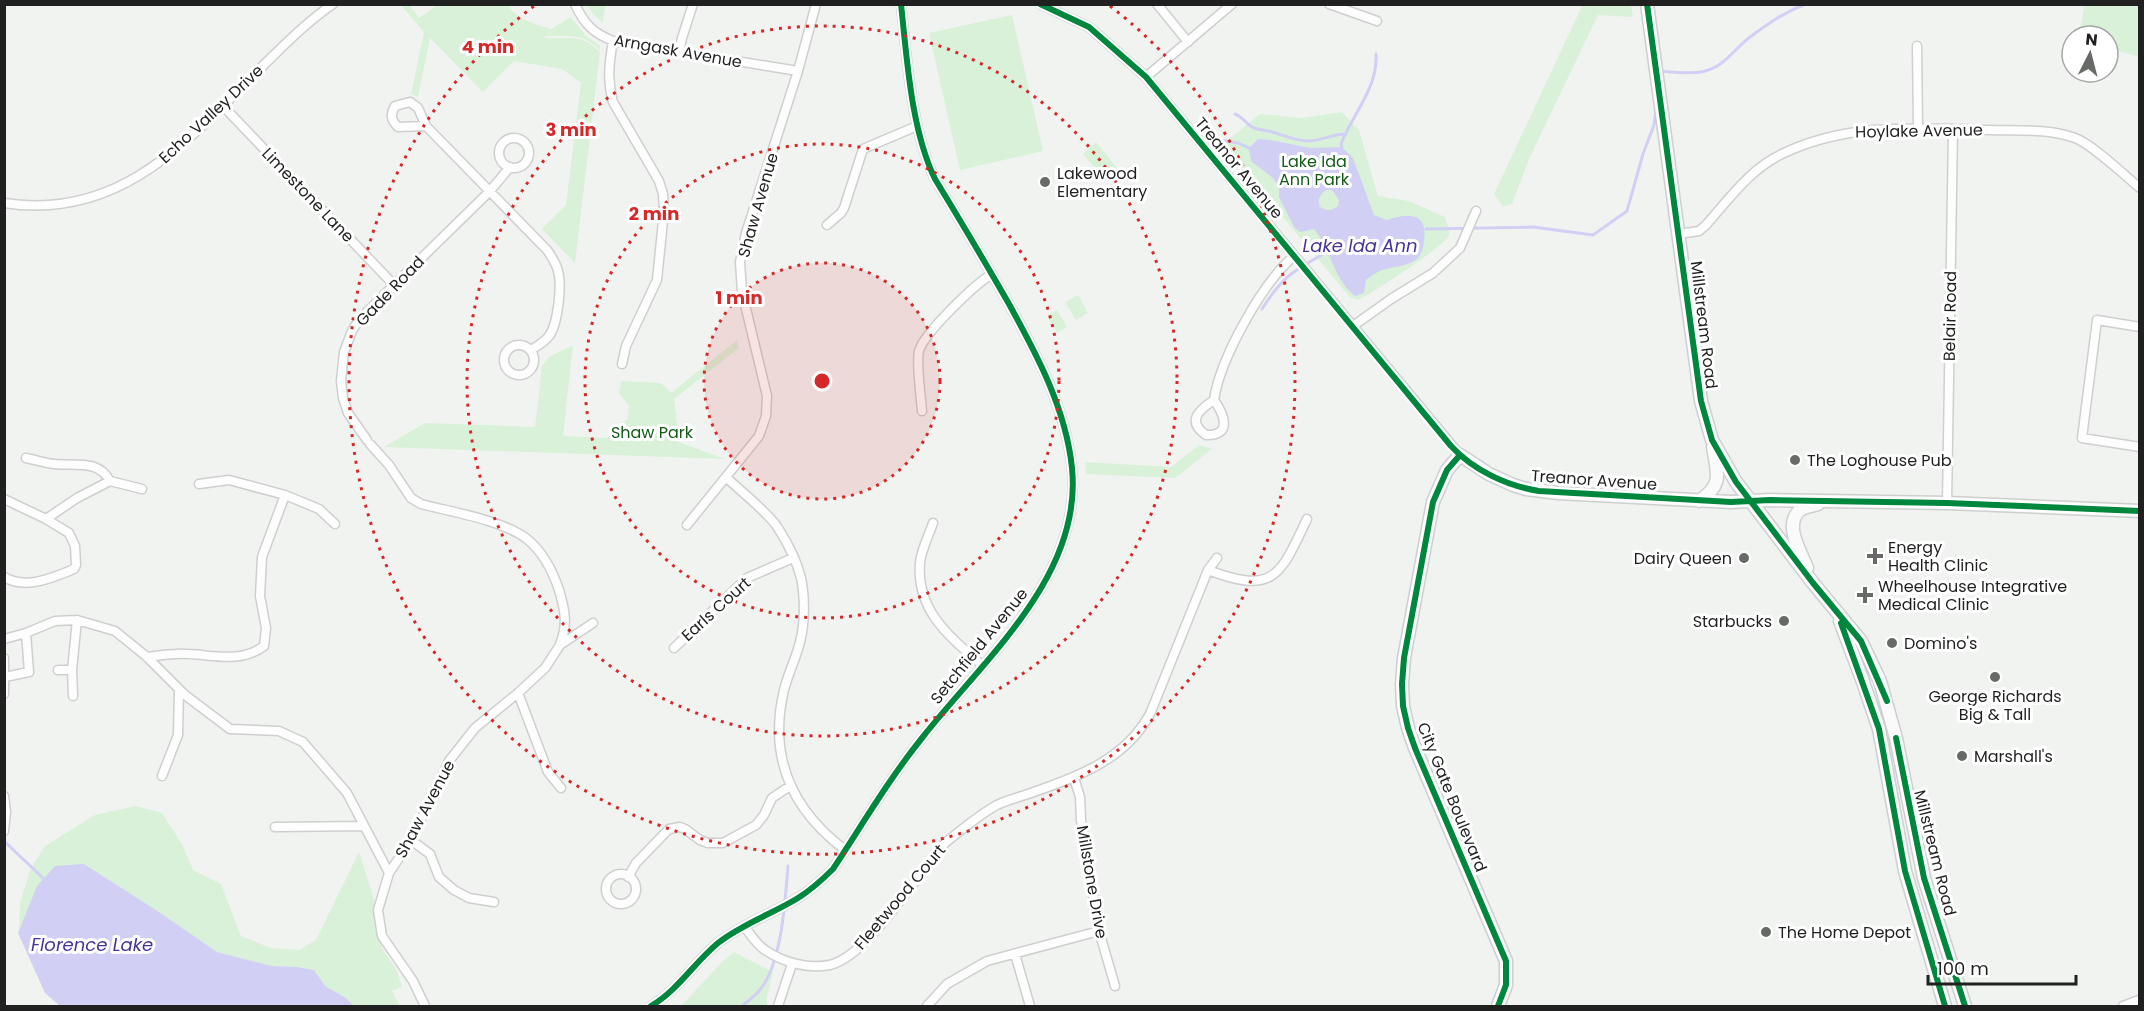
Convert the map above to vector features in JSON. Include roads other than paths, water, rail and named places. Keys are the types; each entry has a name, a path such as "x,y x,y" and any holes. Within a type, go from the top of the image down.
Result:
{"main road":[{"name":"Millstream Road","path":"1647,4 1701,401 1712,440 1750,501 1861,641 1887,701 1924,878 1965,1006"},
{"path":"1699,501 1711,493 1715,486 1717,472 1712,440"},
{"name":"Treanor Avenue","path":"1460,455 1495,477 1526,489 1558,493 1699,501 1947,503 2139,511"},
{"name":"City Gate Boulevard","path":"1460,455 1447,470 1433,502 1404,658 1402,684 1408,728 1415,748 1506,961 1506,985 1498,1006"},
{"path":"1813,583 1793,533 1794,519 1801,510 1828,501"},
{"name":"Millstream Road","path":"1835,609 1857,663 1879,729 1905,871 1945,1006"}],"street":[{"name":"Echo Valley Drive","path":"4,203 38,206 93,198 118,188 152,169 179,147 305,25 333,4"},
{"name":"Arngask Avenue","path":"575,4 588,27 598,36 613,41 798,71"},
{"path":"679,53 693,4"},
{"name":"Shaw Avenue","path":"687,525 759,436 766,416 767,396 742,292 741,262 746,233 798,71 816,4"},
{"name":"Setchfield Avenue","path":"651,1006 676,986 716,945 744,926 783,907 808,891 833,869 902,764 1020,620 1050,572 1068,526 1073,487 1068,445 1051,389 1038,356 935,178 925,155 916,126 901,4"},
{"name":"Treanor Avenue","path":"1040,4 1089,27 1146,77 1460,455"},
{"path":"1157,4 1188,42"},
{"path":"1146,77 1232,4"},
{"path":"1329,4 1377,21"},
{"path":"613,41 608,72 609,88 614,102 659,181 663,194 664,211 657,280 626,346 622,364"},
{"path":"1917,45 1918,128"},
{"name":"Limestone Lane","path":"222,105 394,285"},
{"path":"426,126 547,250 555,262 560,280 555,323 551,334 544,342 531,350"},
{"path":"827,225 844,208 863,149 916,126"},
{"name":"Hoylake Avenue","path":"1679,234 1699,231 1755,172 1782,154 1824,137 1864,129 1918,128 2058,133 2078,139 2110,162 2139,188"},
{"name":"Belair Road","path":"1947,503 1953,129"},
{"name":"Gade Road","path":"510,167 490,191 358,321 347,341 341,364 341,381 348,412 411,498 421,504 501,526 527,539 542,555 555,577 565,612 565,633 560,645"},
{"path":"1353,326 1390,299 1433,273 1460,248 1476,211"},
{"path":"1214,400 1216,384 1247,316 1283,266 1294,256"},
{"path":"922,411 919,355 921,345 943,317 978,282 992,274"},
{"path":"2139,327 2097,320 2082,438 2139,447"},
{"path":"26,458 53,464 100,468 105,471 110,481"},
{"path":"726,477 778,527 801,578 801,641 784,689 779,720 780,753 790,786 810,818 828,837 845,850"},
{"path":"199,484 230,480 285,495 319,509 335,524"},
{"path":"46,519 77,498 110,481 142,489"},
{"path":"147,657 177,653 231,658 256,652 264,646 266,628 260,596 262,557 285,495"},
{"path":"4,499 69,533 75,546 76,565 74,569 35,582 12,582 4,577"},
{"path":"1208,570 1248,582 1273,575 1290,556 1307,519"},
{"path":"933,523 920,562 923,594 932,615 947,634 982,665"},
{"name":"Earls Court","path":"674,648 747,578 793,558"},
{"name":"Fleetwood Court","path":"744,926 763,949 792,964 810,966 832,964 852,954 876,931 942,845 996,805 1074,778 1120,750 1144,724 1208,570 1217,558"},
{"path":"72,696 76,620"},
{"path":"4,639 55,621 76,620 115,631 147,657 179,690 230,729 279,731 303,742 347,793 389,873"},
{"name":"Shaw Avenue","path":"425,1006 413,981 382,936 378,910 389,873 411,840 449,761 475,728 518,693 544,668 560,645 593,623"},
{"path":"5,677 29,672 26,633"},
{"path":"4,658 4,694"},
{"path":"58,670 72,670"},
{"path":"162,776 178,735 179,690"},
{"path":"518,693 548,772 561,789"},
{"name":"Millstone Drive","path":"1074,778 1080,797 1081,820 1100,931 1115,986"},
{"path":"628,877 636,863 669,829 680,827 708,843 723,843 756,825 772,798 790,786"},
{"path":"4,796 6,812 4,831"},
{"path":"275,827 364,826"},
{"path":"411,840 429,854 439,877 454,890 469,898 494,902"},
{"path":"927,1006 947,984 987,961 1100,931"},
{"path":"1015,954 1030,1006"},
{"path":"778,1006 792,964"},
{"path":"2123,1006 2139,1000"}],"water":[{"name":"Lake Ida Ann","path":"1258,139 1310,148 1342,147 1353,158 1374,215 1387,220 1402,216 1415,217 1423,224 1424,242 1419,256 1411,263 1374,274 1366,280 1364,293 1355,296 1337,273 1314,229 1300,232 1294,227 1279,197 1279,187 1273,178 1251,161 1249,148","holes":["1326,190 1332,190 1339,200 1338,206 1329,210 1320,207 1321,195"]},
{"name":"Florence Lake","path":"84,864 217,952 272,966 314,970 325,986 346,998 354,1006 60,1006 45,993 18,933 37,886 55,866"}],"waterway":[{"path":"1659,71 1691,73 1716,67 1750,37 1790,11 1806,4"},
{"path":"1342,147 1346,133 1369,89 1376,66 1376,54"},
{"path":"1426,229 1533,227 1593,235 1627,211 1643,154 1654,125 1656,109"},
{"path":"1235,114 1254,128 1299,140 1313,141 1345,134"},
{"path":"1214,139 1238,143 1249,148"},
{"path":"1262,309 1283,281 1305,264 1327,252"},
{"path":"4,841 44,879"},
{"path":"742,1006 760,990 773,964 781,931 788,866"}],"place":[{"name":"Lakewood Elementary","path":"1045,182"},
{"name":"The Loghouse Pub","path":"1795,460"},
{"name":"Energy Health Clinic","path":"1875,556"},
{"name":"Dairy Queen","path":"1744,558"},
{"name":"Wheelhouse Integrative Medical Clinic","path":"1865,595"},
{"name":"Starbucks","path":"1784,621"},
{"name":"Domino's","path":"1892,643"},
{"name":"George Richards Big & Tall","path":"1995,677"},
{"name":"Marshall's","path":"1962,756"},
{"name":"The Home Depot","path":"1766,932"}],"park label":[{"name":"Lake Ida Ann Park","path":"1314,170"},
{"name":"Shaw Park","path":"652,432"}]}
